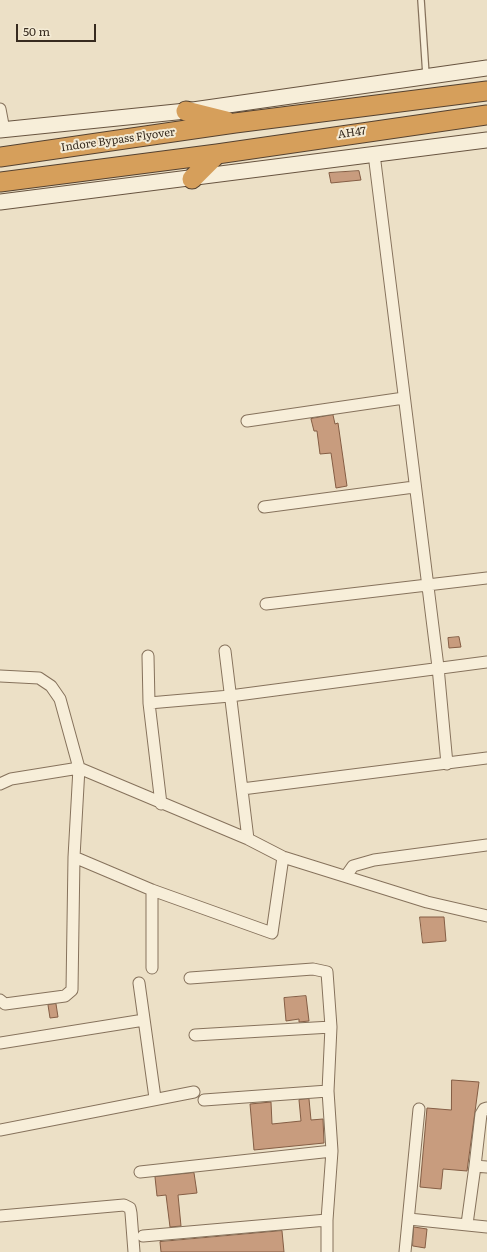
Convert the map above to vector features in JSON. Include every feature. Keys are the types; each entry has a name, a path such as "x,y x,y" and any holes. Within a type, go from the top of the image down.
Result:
{"highway":[{"path":"186,111 235,123 487,91"},
{"name":"AH47","path":"217,154 487,115"},
{"name":"Indore Bypass Flyover","path":"0,157 235,123"},
{"path":"192,179 217,154"},
{"path":"0,182 217,154"}],"street":[{"path":"0,109 2,130 186,111 487,68"},
{"path":"0,202 192,179 487,140"},
{"path":"374,154 414,488 438,667 448,764"},
{"path":"247,420 404,398"},
{"path":"264,507 414,488"},
{"path":"266,604 487,578"},
{"path":"225,651 248,839"},
{"path":"148,656 149,703 161,804"},
{"path":"149,703 230,696 438,667 487,662"},
{"path":"0,676 39,678 51,686 60,700 79,768 74,857 72,990 65,996 5,1004 0,1000"},
{"path":"242,789 487,758"},
{"path":"0,784 11,779 79,768 161,804 248,839 283,857 427,902 487,916"},
{"path":"346,876 353,866 374,860 487,844"},
{"path":"74,857 152,890 272,933 283,857"},
{"path":"152,890 152,968"},
{"path":"190,978 320,970 326,972 331,1027 328,1091 332,1150 327,1220 327,1252"},
{"path":"139,983 155,1098"},
{"path":"0,1043 144,1020"},
{"path":"195,1035 331,1027"},
{"path":"204,1100 328,1091"},
{"path":"0,1130 155,1098 194,1092"},
{"path":"467,1224 480,1114 487,1108"},
{"path":"405,1252 419,1109"},
{"path":"140,1172 332,1150"},
{"path":"475,1166 487,1167"},
{"path":"0,1216 124,1205 130,1208 132,1213 134,1252"},
{"path":"409,1219 487,1227"},
{"path":"144,1236 327,1220"}],"lane":[{"path":"421,0 426,76"}],"building":[{"path":"359,171 361,180 331,183 329,173"},
{"path":"333,415 335,424 338,423 347,486 336,488 331,453 320,454 317,431 314,431 311,419"},
{"path":"459,637 461,647 449,648 448,638"},
{"path":"420,917 444,917 446,941 423,943"},
{"path":"306,996 309,1021 299,1022 299,1019 286,1021 284,998"},
{"path":"56,1004 58,1017 50,1018 48,1005"},
{"path":"452,1080 479,1082 467,1171 443,1169 441,1189 420,1187 427,1108 451,1110"},
{"path":"309,1099 311,1120 323,1119 324,1143 254,1150 250,1104 271,1102 272,1124 301,1121 299,1100"},
{"path":"194,1173 197,1193 178,1195 181,1226 170,1227 166,1195 157,1196 155,1177"},
{"path":"414,1227 427,1229 425,1248 413,1246"},
{"path":"282,1231 284,1252 161,1252 160,1242"}]}
